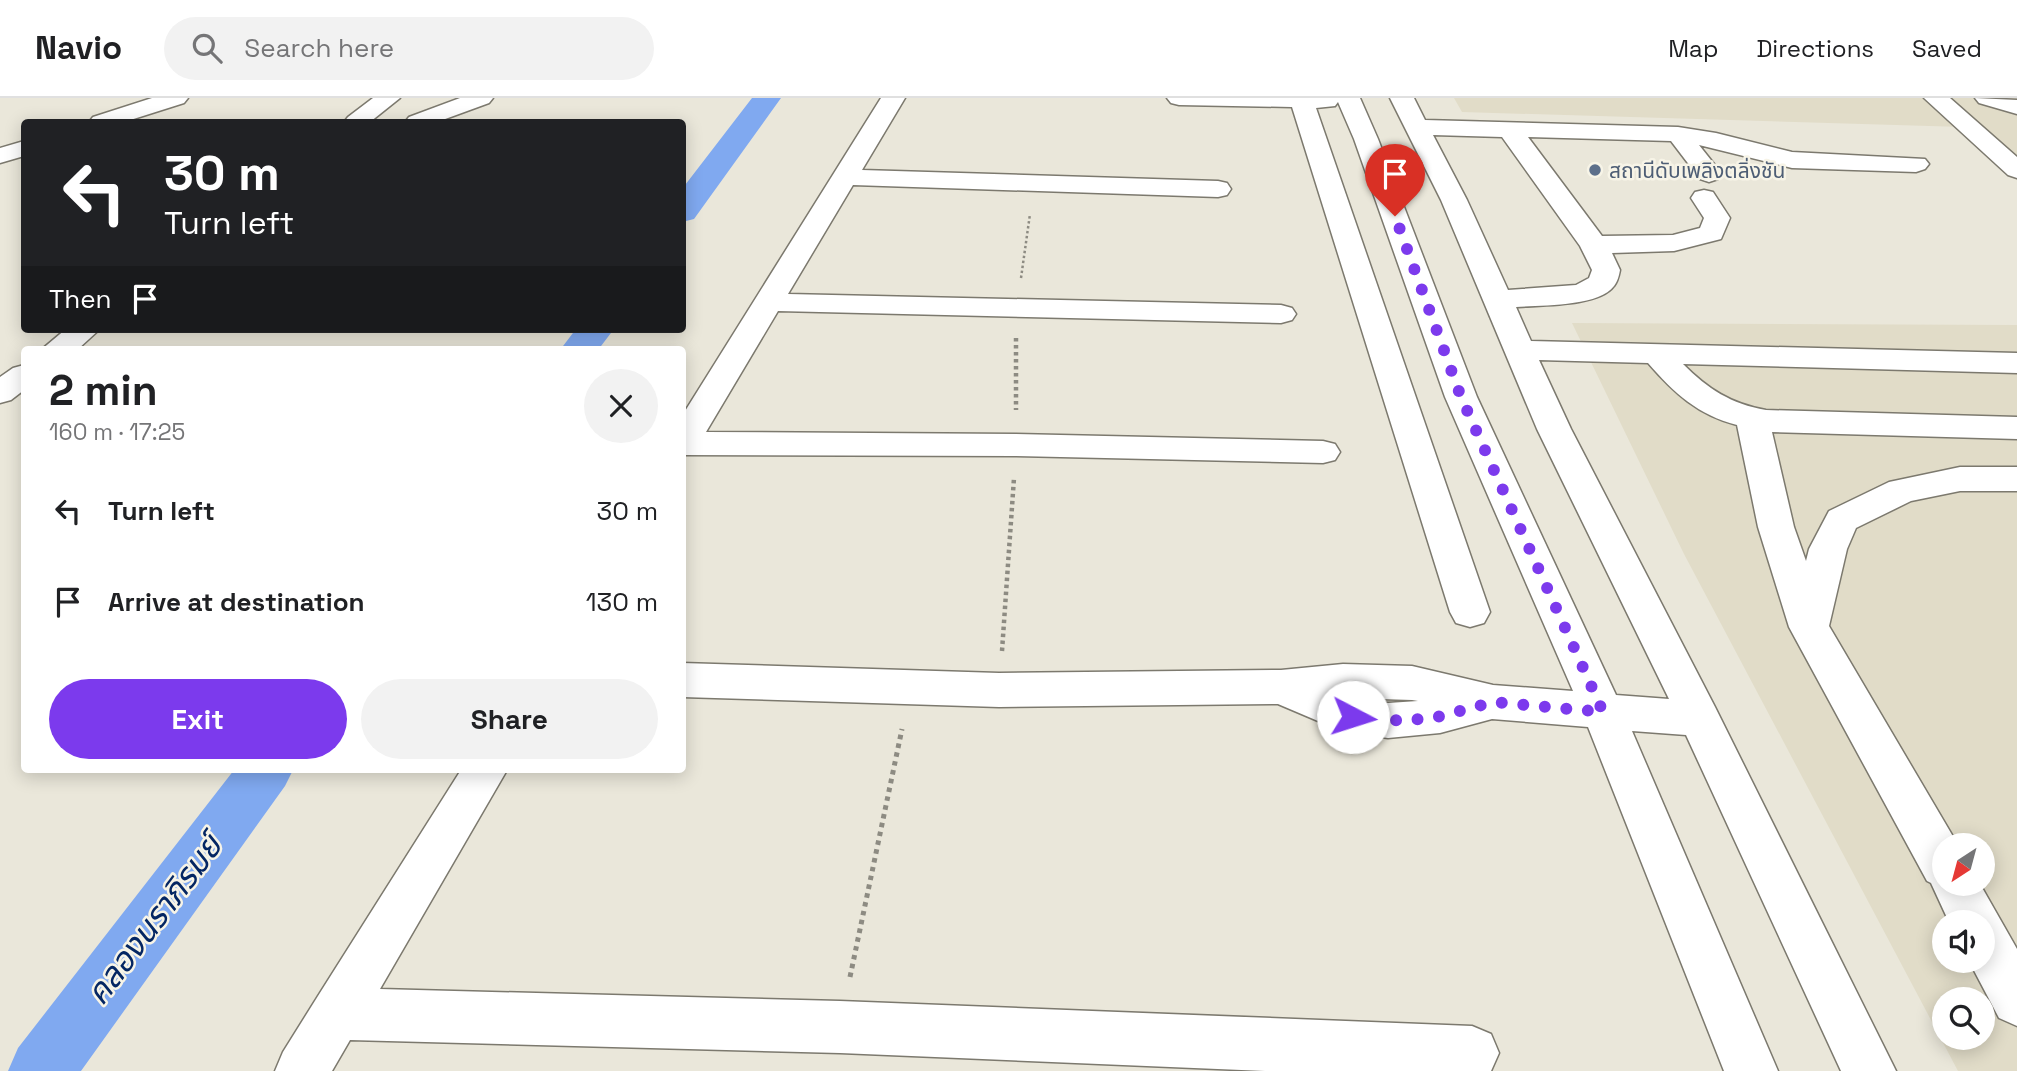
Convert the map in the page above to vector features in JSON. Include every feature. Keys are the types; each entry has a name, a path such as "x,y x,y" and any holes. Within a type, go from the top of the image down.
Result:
{"street":[{"path":"110,119 176,98"},
{"path":"360,119 388,98"},
{"path":"425,119 481,98"},
{"path":"686,438 893,98"},
{"path":"1179,98 1349,100 1366,139 1461,397 1603,712 1751,1071"},
{"path":"1936,98 2017,170"},
{"path":"1987,98 2017,107"},
{"path":"1302,101 1345,224 1428,489 1470,612"},
{"path":"1409,113 1510,130 1678,134 1709,138 1792,160 1916,164"},
{"path":"1409,113 1454,200 1554,429 1700,719 1869,1071"},
{"path":"1498,300 1582,293 1602,283 1606,270 1594,245 1510,130"},
{"path":"1594,245 1674,243 1711,233 1717,218 1706,186 1678,134"},
{"path":"0,156 21,149"},
{"path":"845,177 1035,181 1218,189"},
{"path":"767,302 1281,314"},
{"path":"62,346 80,333"},
{"path":"1520,350 2017,363"},
{"path":"1656,354 1690,391 1715,408 1753,420 2017,428"},
{"path":"0,393 21,376"},
{"path":"1753,420 1776,527 1809,627 1932,845"},
{"path":"686,443 1323,452"},
{"path":"1809,627 1828,549 1842,520 1902,491 1960,479 2017,479"},
{"path":"686,680 999,691 1281,687 1353,717 1405,721 1442,716 1493,702 1700,719"},
{"path":"302,1071 483,773"},
{"path":"1995,959 2017,1000"},
{"path":"336,1014 840,1027 1472,1053"}],"path":[{"path":"840,1027 910,687"}],"shaded area":[{"path":"1454,98 2017,98 2017,180 1963,127 1462,112"},
{"path":"1572,323 2017,325 2017,1071 1958,1071 1947,1050 1995,1050 1995,987 1932,987 1932,1022 1684,554"}],"waterway":[{"name":"คลองนราภิรมย์","path":"686,207 767,98"},
{"name":"คลองนราภิรมย์","path":"582,346 592,333"},
{"name":"คลองนราภิรมย์","path":"41,1071 264,773"}],"place":[{"name":"สถานีดับเพลิงตลิ่งชัน","path":"1595,170"}],"route":[{"path":"1353,717 1405,721 1442,716 1493,702 1603,712 1461,397 1395,216"}]}
